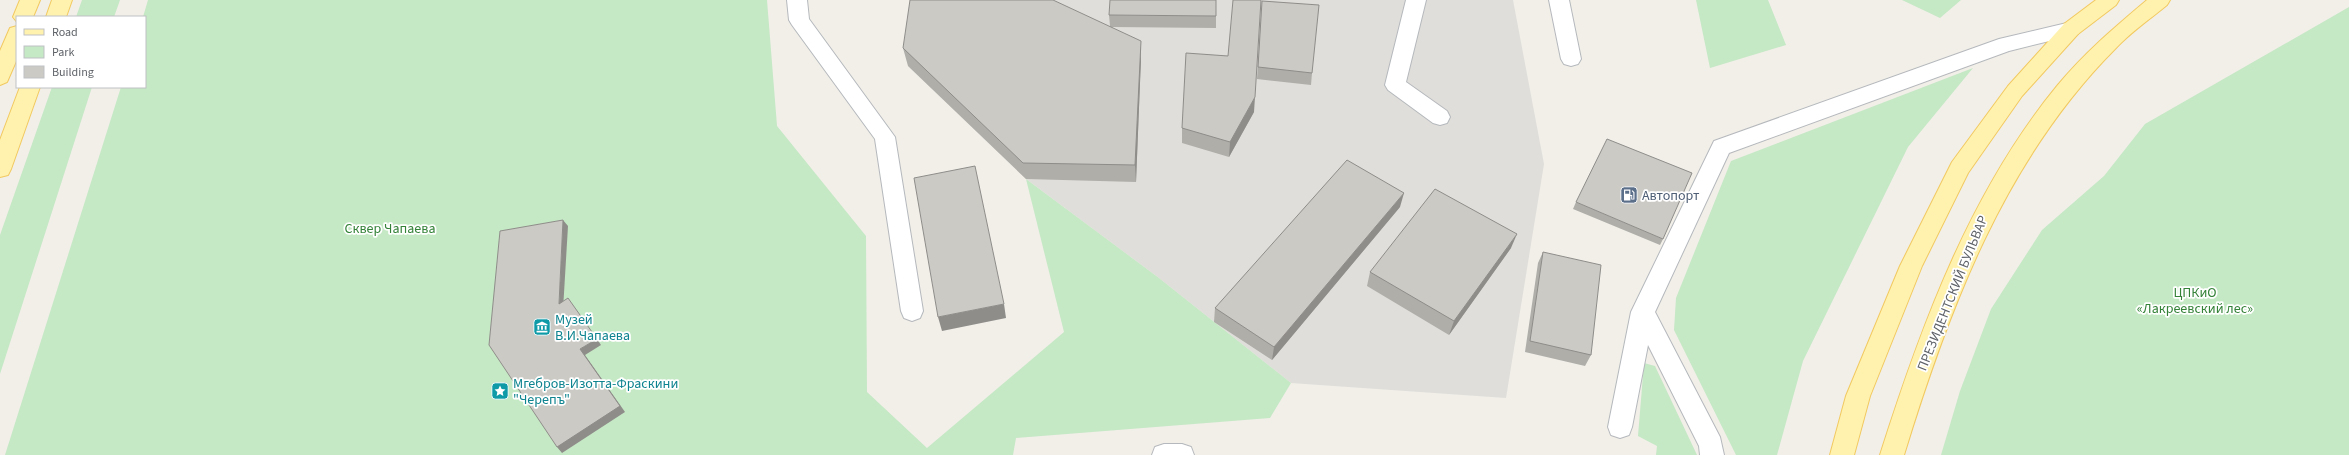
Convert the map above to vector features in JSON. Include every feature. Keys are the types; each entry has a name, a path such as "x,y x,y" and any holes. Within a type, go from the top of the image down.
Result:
{"main road":[{"path":"23,16 30,0"},
{"path":"56,16 62,0"},
{"path":"1842,455 1858,396 1908,273 1960,168 2015,91 2071,29 2108,0"},
{"name":"ПРЕЗИДЕНТСКИЙ БУЛЬВАР","path":"1892,455 1904,415 1935,328 1980,220 2040,123 2087,66 2141,13 2160,0"},
{"path":"0,77 16,35"},
{"path":"0,169 30,88"}],"lane":[{"path":"797,0 799,20 885,137 912,311"},
{"path":"1416,0 1395,85 1440,117"},
{"path":"1559,0 1571,59"},
{"path":"1620,427 1644,312 1721,147 2006,44 2071,29"},
{"path":"1644,312 1711,445 1712,455"},
{"path":"1164,455 1182,455"}],"shaded area":[{"path":"916,0 1513,0 1544,164 1506,398 1291,383 1159,278 1026,179 908,66"}],"green space":[{"path":"82,0 120,0 114,16 76,16"},
{"name":"Сквер Чапаева","path":"148,0 767,0 777,126 866,236 867,392 927,448 1064,332 1026,179 1159,278 1291,383 1270,418 1016,438 1013,455 5,455 121,88 146,88 146,16 143,16"},
{"path":"1696,0 1768,0 1786,45 1710,68"},
{"path":"1902,0 1961,0 1940,18"},
{"name":"ЦПКиО «Лакреевский лес»","path":"2349,7 2349,455 1941,455 1960,391 1991,309 2042,230 2104,176 2145,124"},
{"path":"1973,68 1908,147 1803,361 1777,455 1736,455 1674,330 1676,298 1731,161"},
{"path":"52,88 92,88 0,374 0,235"},
{"path":"1644,363 1655,366 1697,455 1656,455 1657,446 1638,436"}],"building":[{"path":"910,0 1053,0 1141,41 1135,165 1023,163 903,48"},
{"path":"1110,0 1216,0 1216,16 1109,15"},
{"path":"1233,0 1261,0 1255,97 1230,142 1182,128 1186,53 1228,56"},
{"path":"1262,1 1319,5 1312,73 1258,67"},
{"path":"1607,139 1692,173 1663,239 1576,202"},
{"path":"1347,160 1404,193 1274,347 1215,308"},
{"path":"975,166 1004,304 938,317 914,178"},
{"path":"1435,189 1517,234 1454,321 1370,272"},
{"name":"Музей В.И.Чапаева","path":"563,220 559,304 568,298 597,339 580,349 620,406 557,447 489,345 500,231"},
{"path":"1543,252 1601,265 1591,355 1530,341"}],"place":[{"name":"Автопорт","path":"1629,195"},
{"name":"Музей В.И.Чапаева","path":"542,327"},
{"name":"Мгебров-Изотта-Фраскини \"Черепъ\"","path":"500,391"}]}
